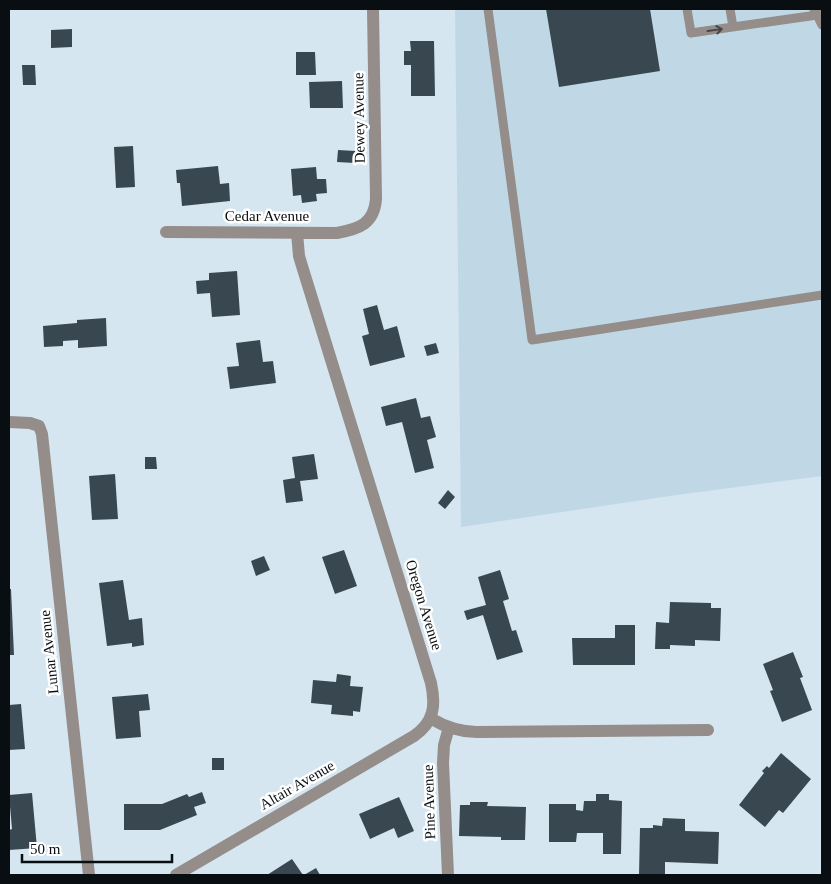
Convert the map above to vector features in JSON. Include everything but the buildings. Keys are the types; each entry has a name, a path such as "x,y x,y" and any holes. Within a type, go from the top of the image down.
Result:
{"street":[{"name":"Dewey Avenue","path":"366,223 372,217 376,199 373,9"},
{"name":"Cedar Avenue","path":"166,232 337,233 358,228 366,223"},
{"name":"Oregon Avenue","path":"297,233 299,256 431,683 434,700 430,718"},
{"name":"Lunar Avenue","path":"9,422 30,423 39,426 42,434 89,875"},
{"path":"430,718 449,727 467,732 708,730"},
{"name":"Altair Avenue","path":"176,875 414,736 421,731 430,718"},
{"name":"Pine Avenue","path":"448,875 443,763 444,744 449,727"}],"lane":[{"path":"488,9 532,340 822,295"},
{"path":"687,9 691,33 817,11 822,25"},
{"path":"730,9 733,27"}],"shaded area":[{"path":"455,9 822,9 822,476 461,527"}]}
